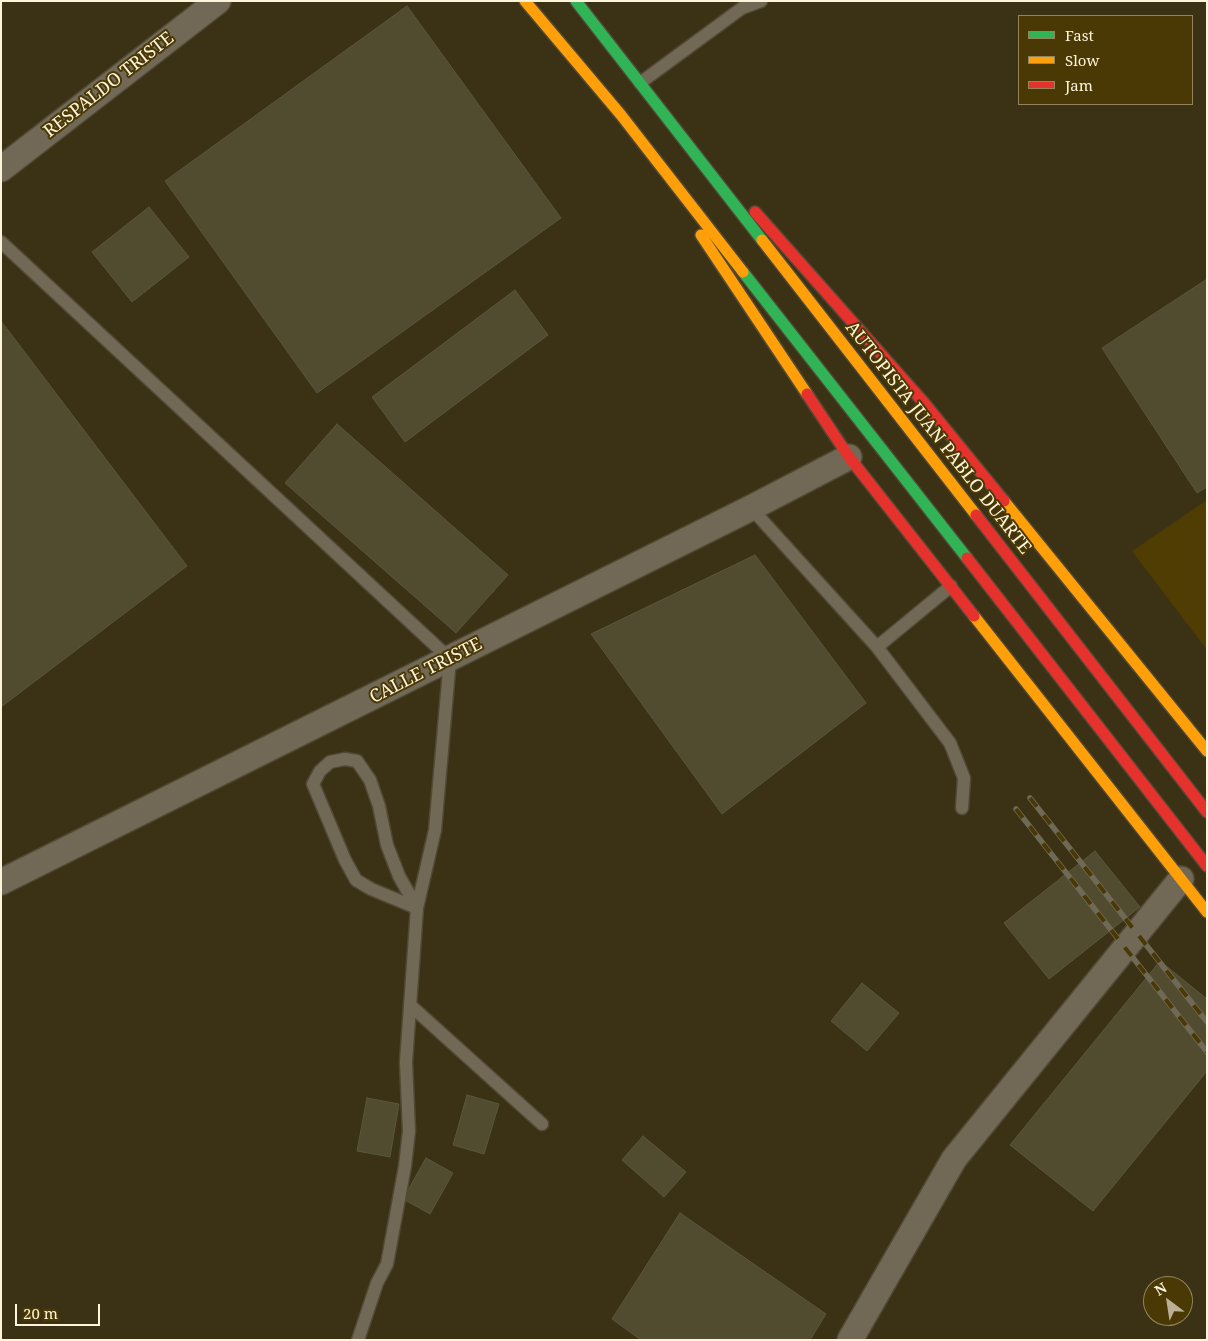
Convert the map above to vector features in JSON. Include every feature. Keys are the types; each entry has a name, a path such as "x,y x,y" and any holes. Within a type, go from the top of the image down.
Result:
{"main road":[{"path":"525,1 621,115 1207,866"},
{"path":"576,1 644,87 925,404 1207,751"},
{"name":"AUTOPISTA JUAN PABLO DUARTE","path":"644,87 1204,809"},
{"path":"621,115 849,457 1207,912"}],"street":[{"name":"RESPALDO TRISTE","path":"1,170 218,1"},
{"name":"CALLE TRISTE","path":"1,882 450,659 849,457"},
{"path":"850,1340 954,1159 1181,879"}],"lane":[{"path":"644,87 743,4 761,1"},
{"path":"1,242 450,659 434,830 417,908 406,1062 409,1131 405,1166 387,1264 377,1283 358,1340"},
{"path":"751,508 878,647 950,743 964,778 962,808"},
{"path":"878,647 951,586"},
{"path":"345,759 357,761 364,767 380,806 387,845 399,876 417,908 356,880 330,829 313,784 320,771 330,762 345,759"},
{"path":"410,1005 542,1124"}],"shaded area":[{"path":"1207,500 1207,650 1132,551"}],"building":[{"path":"407,6 561,218 317,393 165,181"},
{"path":"149,207 189,257 132,302 92,252"},
{"path":"1207,279 1207,487 1197,493 1102,348"},
{"path":"515,290 548,335 405,442 372,397"},
{"path":"1,321 187,566 1,707"},
{"path":"337,424 508,575 456,633 285,483"},
{"path":"755,555 866,703 722,814 591,634"},
{"path":"1095,851 1140,907 1049,979 1004,923"},
{"path":"1160,961 1207,999 1207,1071 1093,1211 1010,1145"},
{"path":"862,983 899,1013 867,1051 831,1021"},
{"path":"467,1095 499,1104 484,1154 453,1145"},
{"path":"367,1098 399,1104 390,1157 357,1151"},
{"path":"643,1136 686,1172 664,1197 622,1160"},
{"path":"426,1158 453,1173 430,1214 403,1199"},
{"path":"680,1213 826,1314 810,1340 641,1340 612,1319"}],"railway":[{"path":"1030,798 1207,1022"},
{"path":"1016,809 1207,1052"}],"traffic: fast":[{"path":"576,1 762,240"},
{"path":"743,272 967,558"}],"traffic: slow":[{"path":"525,1 621,115 743,272"},
{"path":"701,235 807,394"},
{"path":"762,240 976,515"},
{"path":"1004,501 1207,751"},
{"path":"974,616 1207,912"}],"traffic: jam":[{"path":"755,212 925,404 1004,501"},
{"path":"807,394 849,457 974,616"},
{"path":"976,515 1207,812"},
{"path":"967,558 1207,866"}]}
